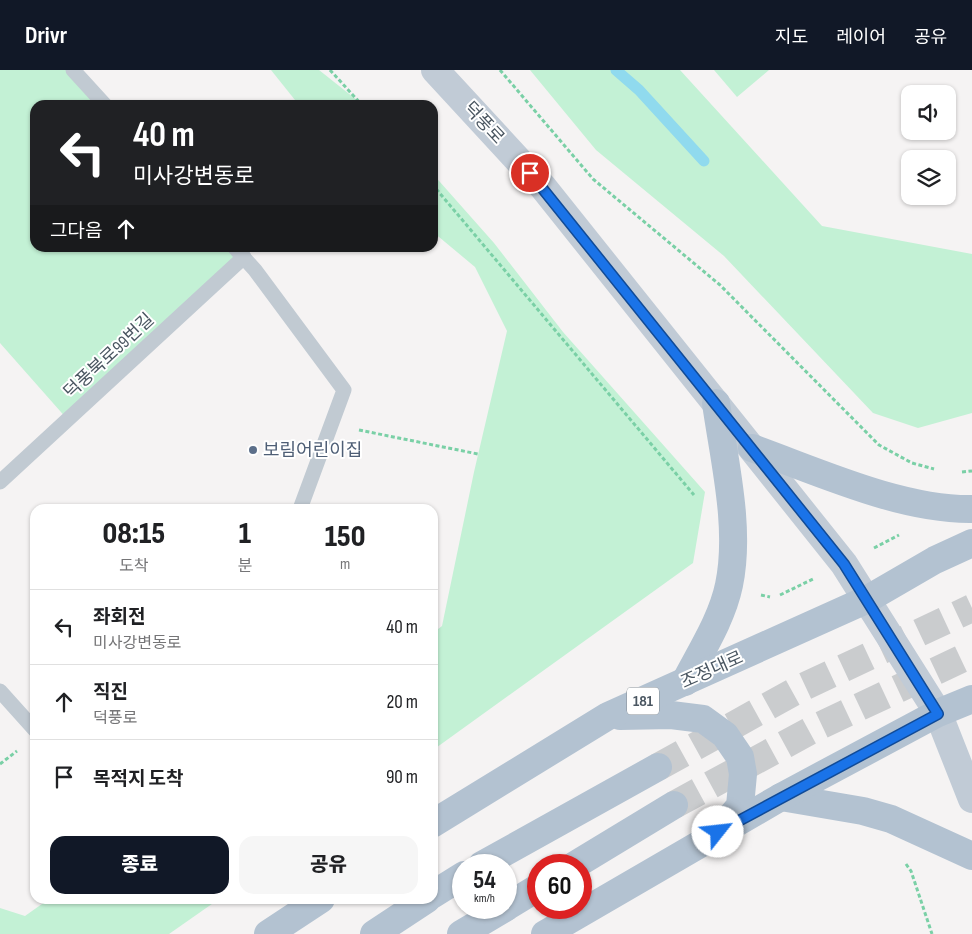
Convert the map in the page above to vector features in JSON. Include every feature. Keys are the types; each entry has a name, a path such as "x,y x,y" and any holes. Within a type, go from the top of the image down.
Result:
{"main road":[{"name":"덕풍로","path":"435,70 543,187 844,564 938,714 972,799"},
{"path":"685,682 719,616 729,586 734,537 716,403"},
{"path":"752,448 880,493 919,504 956,509 972,509"},
{"name":"조정대로","path":"438,820 608,716 866,600 935,560 972,543"},
{"path":"545,934 781,797 938,714 972,699"},
{"path":"608,716 671,715 703,719 725,735 740,757 743,774 740,806 718,832"},
{"path":"502,854 658,767"},
{"path":"781,797 863,811 890,819 972,856"},
{"path":"592,855 674,805"},
{"path":"438,891 452,882"},
{"path":"268,934 313,904"},
{"path":"374,934 419,904"},
{"path":"461,934 485,919"}],"lane":[{"path":"73,70 100,100"},
{"name":"덕풍북로99번길","path":"0,482 239,252 344,390 302,504"},
{"path":"0,691 30,724"}],"path":[{"path":"330,70 357,100"},
{"path":"500,70 593,179 720,285 879,445 912,463 934,469"},
{"path":"438,191 700,502"},
{"path":"331,424 478,454"},
{"path":"903,860 911,870 932,934"}],"green space":[{"path":"0,70 73,70 100,100 30,100 30,252 239,252 244,257 68,420 0,343"},
{"path":"271,70 319,70 357,100 295,100"},
{"path":"530,70 680,70 822,226 972,254 972,413 918,428 873,413 724,256 596,150"},
{"path":"714,70 769,70 737,97"},
{"path":"438,180 494,243 563,332 705,492 693,563 438,746 438,629 442,626 474,472 507,331 475,267 438,236"},
{"path":"42,904 212,904 169,934 0,934 0,908 25,916"}],"waterway":[{"path":"616,70 639,90 704,161"}],"tunnel":[{"path":"658,767 801,688 972,608"},
{"path":"674,805 817,727 972,654"}],"place":[{"name":"보림어린이집","path":"253,450"}],"route":[{"path":"530,173 844,564 938,714 718,832"}]}
